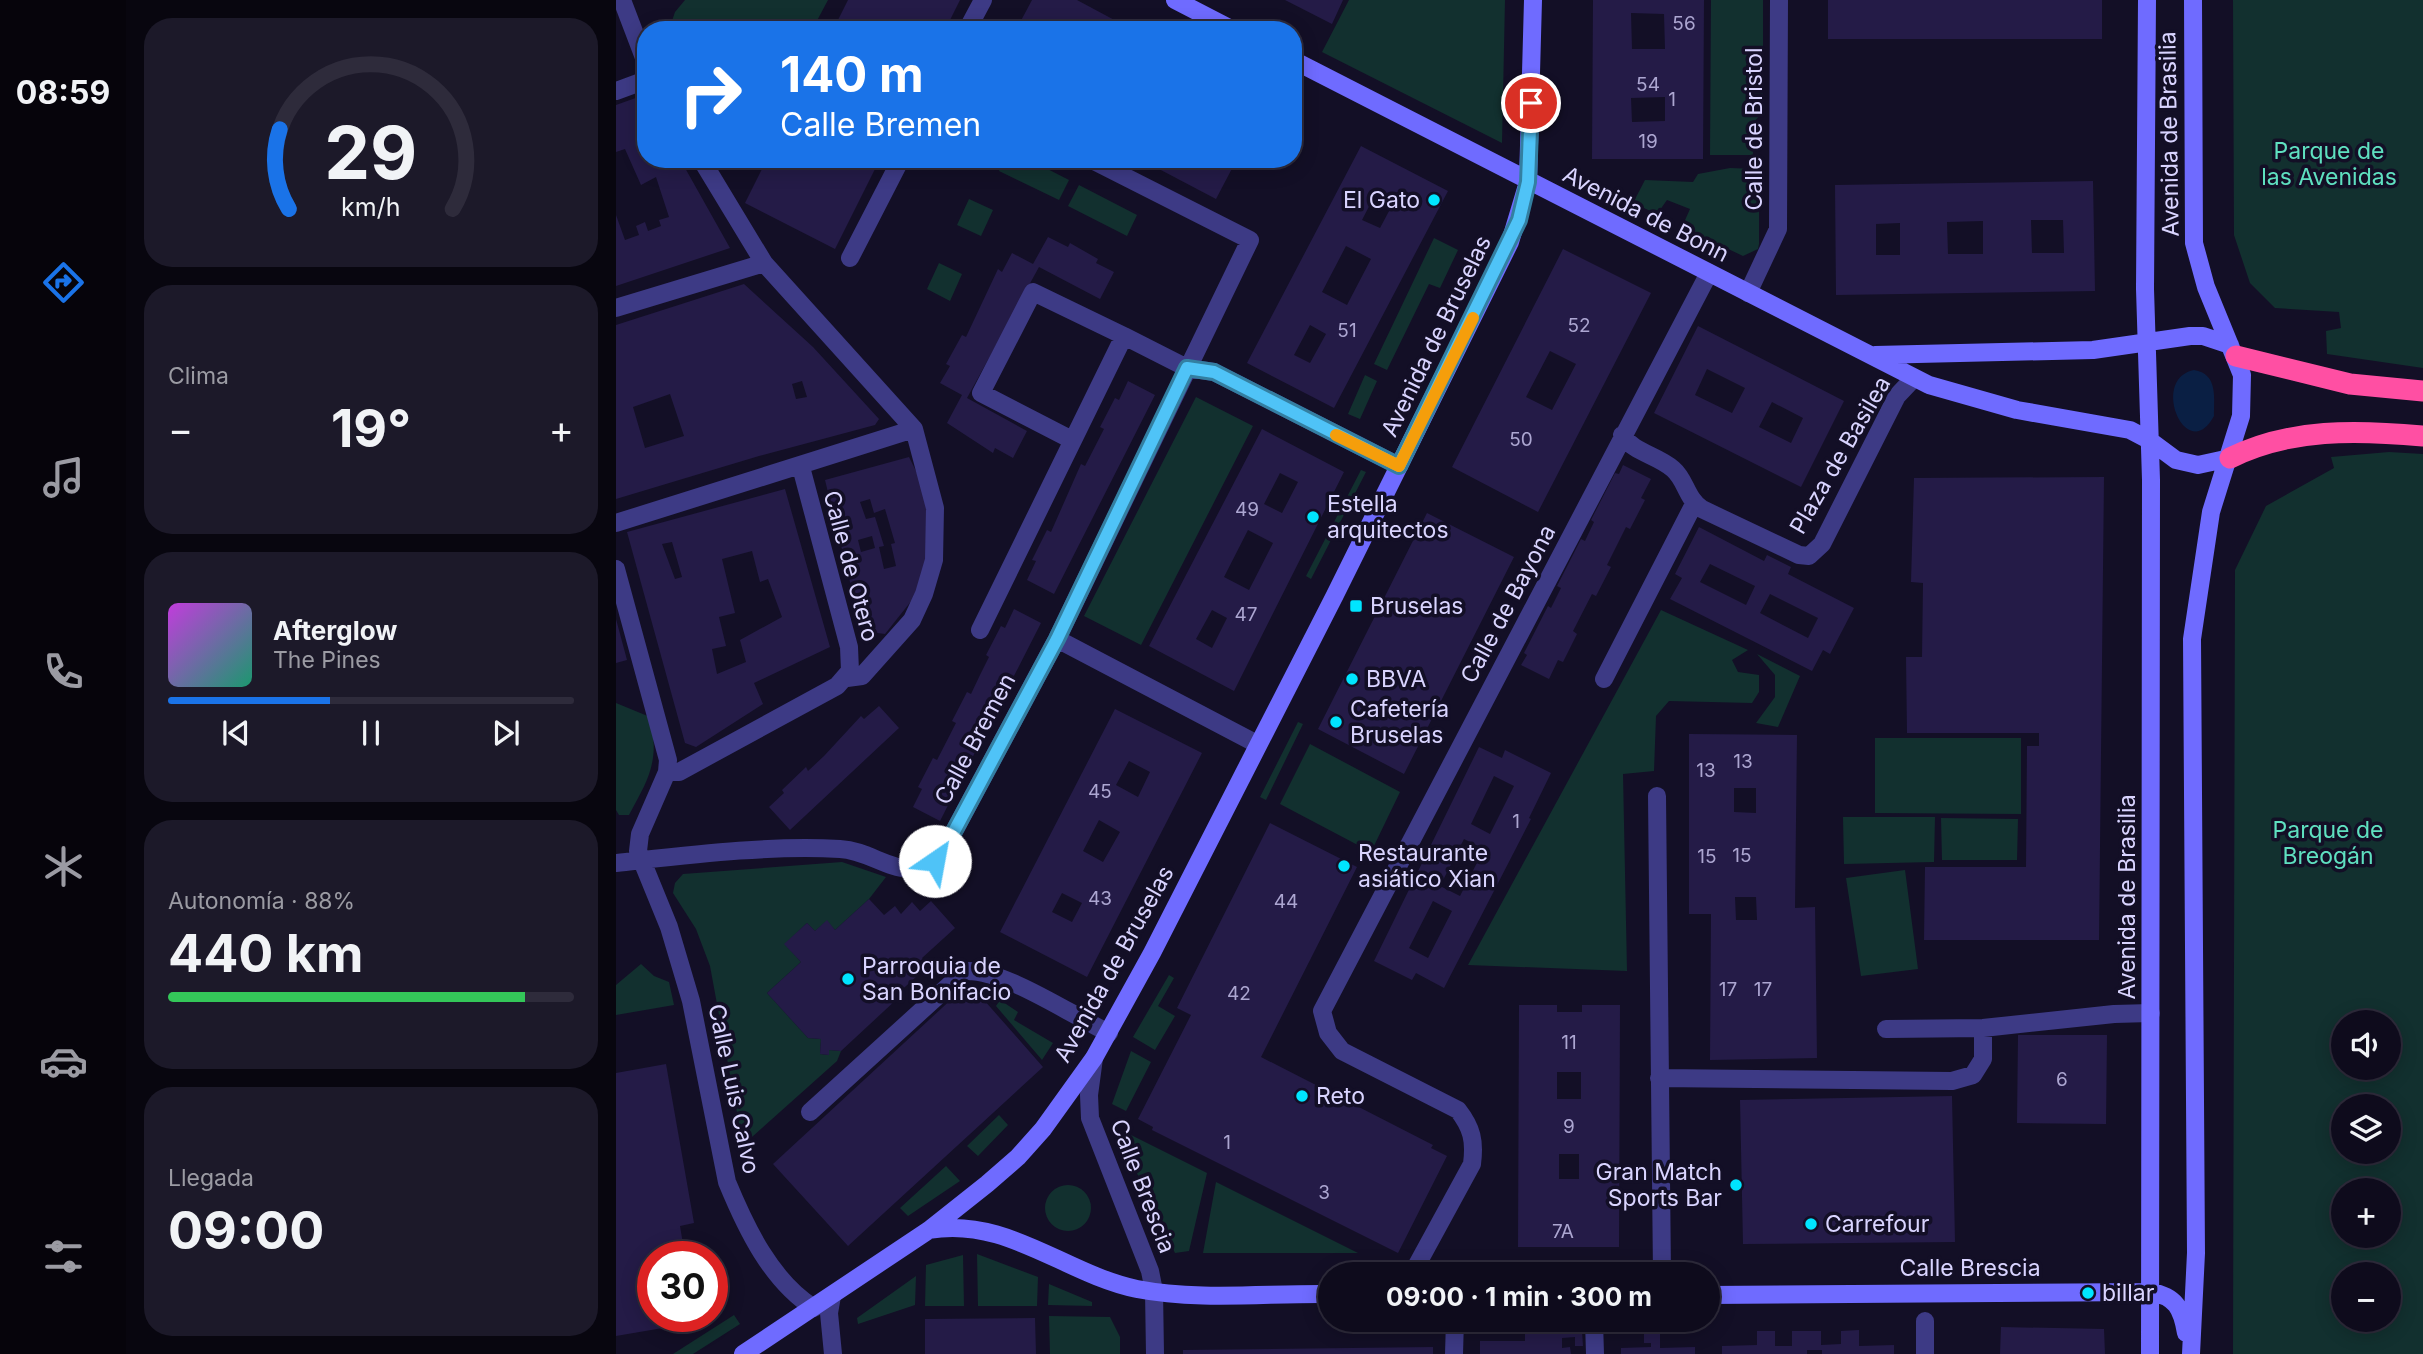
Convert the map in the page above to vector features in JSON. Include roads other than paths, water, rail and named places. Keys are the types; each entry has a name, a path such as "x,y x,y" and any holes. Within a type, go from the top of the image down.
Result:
{"highway":[{"path":"2233,351 2350,384 2423,391"},
{"path":"2230,458 2259,444 2298,436 2367,432 2423,436"}],"street":[{"path":"622,0 637,39"},
{"path":"972,21 983,0"},
{"path":"1175,0 1216,21"},
{"name":"Avenida de Bruselas","path":"743,1354 929,1230 1018,1157 1094,1058 1109,1033 1399,466 1500,264 1519,220 1528,182 1533,0"},
{"name":"Calle de Bristol","path":"1748,293 1778,229 1779,0"},
{"name":"Avenida de Brasilia","path":"2147,0 2147,343"},
{"name":"Avenida de Brasilia","path":"2193,0 2194,243 2206,287 2233,351"},
{"name":"Avenida de Bonn","path":"1302,65 1914,378 1987,403 2121,428 2149,440"},
{"path":"616,91 637,83"},
{"path":"616,523 801,467 914,429 764,263 706,168"},
{"path":"850,258 896,168"},
{"name":"Calle Bremen","path":"616,863 841,849 908,870 935,861 943,852 1057,639 1250,240 1108,168"},
{"path":"616,308 764,263"},
{"name":"Calle de Bayona","path":"1419,1262 1472,1164 1475,1144 1470,1125 1458,1110 1342,1051 1328,1033 1322,1011 1709,273"},
{"path":"1072,440 981,393 1033,292 1187,368 1214,372 1399,466"},
{"path":"979,630 1124,336"},
{"path":"2190,1354 2196,1253 2192,639 2214,502 2230,458 2241,416 2242,374 2233,351 2218,340 2190,336 2147,343 2149,440 2166,456 2198,465 2230,458"},
{"name":"Avenida de Bonn","path":"1864,353 1897,356 2093,350 2147,343"},
{"name":"Plaza de Basilea","path":"1694,504 1799,555 1816,552 1897,396 1914,378"},
{"name":"Calle de Otero","path":"667,772 679,772 847,678 862,676 912,620 924,594 934,560 935,508 914,429"},
{"path":"1604,679 1694,504 1671,467 1628,444 1622,436"},
{"name":"Avenida de Brasilia","path":"2149,440 2150,1354"},
{"name":"Calle de Otero","path":"801,467 849,647 851,662 847,678"},
{"path":"616,569 666,749 667,772 640,834 640,860"},
{"path":"1057,639 1257,744"},
{"path":"1657,796 1662,1262"},
{"name":"Calle Luis Calvo","path":"640,860 669,928 691,1001 727,1182 739,1211 785,1286 814,1308"},
{"path":"810,1112 965,971 978,970 1000,976 1109,1033"},
{"path":"1886,1029 1983,1028 2114,1014 2151,1013"},
{"path":"1659,1078 1952,1081 1973,1075 1983,1059 1983,1028"},
{"name":"Calle Brescia","path":"1094,1058 1089,1095 1090,1118 1150,1271 1154,1291"},
{"name":"Calle Brescia","path":"929,1230 969,1227 996,1233 1113,1281 1154,1291 1318,1294"},
{"path":"1154,1291 1155,1354"},
{"name":"Calle Brescia","path":"1720,1295 2150,1292 2173,1298 2178,1306 2190,1354"},
{"path":"832,1296 829,1313 833,1354"},
{"path":"1925,1321 1925,1354"},
{"path":"1454,1354 1455,1332"},
{"path":"1594,1332 1595,1354"}],"water":[{"path":"2194,370 2202,372 2211,381 2214,416 2204,429 2193,431 2184,426 2173,402 2174,388 2181,377"}],"place":[{"name":"El Gato","path":"1434,200"},
{"name":"Estella arquitectos","path":"1313,517"},
{"name":"Bruselas","path":"1356,606"},
{"name":"BBVA","path":"1352,679"},
{"name":"Cafetería Bruselas","path":"1336,722"},
{"name":"Restaurante asiático Xian","path":"1344,866"},
{"name":"Parroquia de San Bonifacio","path":"848,979"},
{"name":"Reto","path":"1302,1096"},
{"name":"Gran Match Sports Bar","path":"1736,1185"},
{"name":"Carrefour","path":"1811,1224"},
{"name":"billar","path":"2088,1293"}],"park label":[{"name":"Parque de las Avenidas","path":"2329,164"},
{"name":"Parque de Breogán","path":"2328,843"}]}
